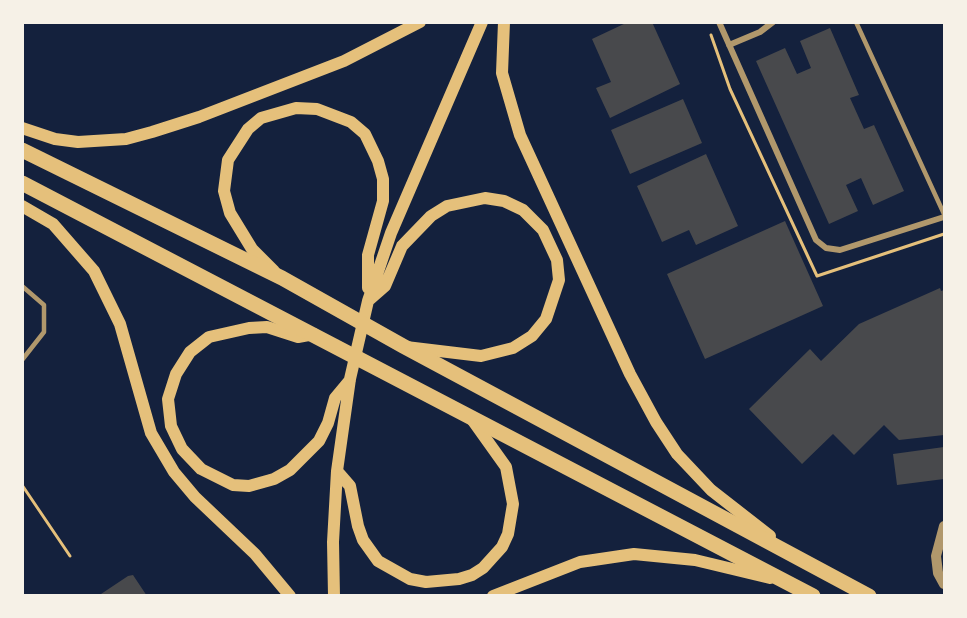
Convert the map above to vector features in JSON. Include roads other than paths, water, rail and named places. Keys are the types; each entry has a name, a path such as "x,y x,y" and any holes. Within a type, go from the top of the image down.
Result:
{"highway":[{"path":"22,150 282,278 403,346 790,551 869,596"},
{"path":"22,183 813,596"}],"main road":[{"path":"22,128 55,139 78,142 126,139 199,117 344,61 420,22"},
{"path":"334,596 338,471 350,379 368,301 391,233 482,22"},
{"path":"504,22 502,73 520,135 630,374 656,422 677,454 711,490 790,551"},
{"path":"282,278 252,249 240,232 230,213 224,191 224,175 235,146 248,129 261,118 296,108 317,109 351,122 365,134 375,154 383,179 383,201 368,255 368,301"},
{"path":"368,301 385,286 402,246 431,216 447,206 485,198 504,201 523,210 543,230 557,260 559,280 546,319 532,336 513,348 481,356 456,355 432,348 403,346"},
{"path":"22,206 52,224 94,271 120,324 151,433 174,472 195,497 255,554 290,596"},
{"path":"314,334 298,337 267,327 249,328 209,337 190,352 176,374 168,399 171,426 182,449 201,469 233,485 249,486 274,479 290,470 319,441 328,423 335,398 350,379"},
{"path":"338,471 350,486 363,540 378,561 410,579 426,582 459,579 472,575 483,568 502,547 508,534 513,504 506,467 471,418"},
{"path":"493,596 580,562 634,554 695,560 788,582"}],"street":[{"path":"719,22 816,240 826,248 840,250 945,215"},
{"path":"729,45 760,32 773,22"},
{"path":"945,526 936,556 938,573 945,584"}],"lane":[{"path":"856,22 945,215"},
{"path":"22,286 44,306 44,332 22,360"}]}
